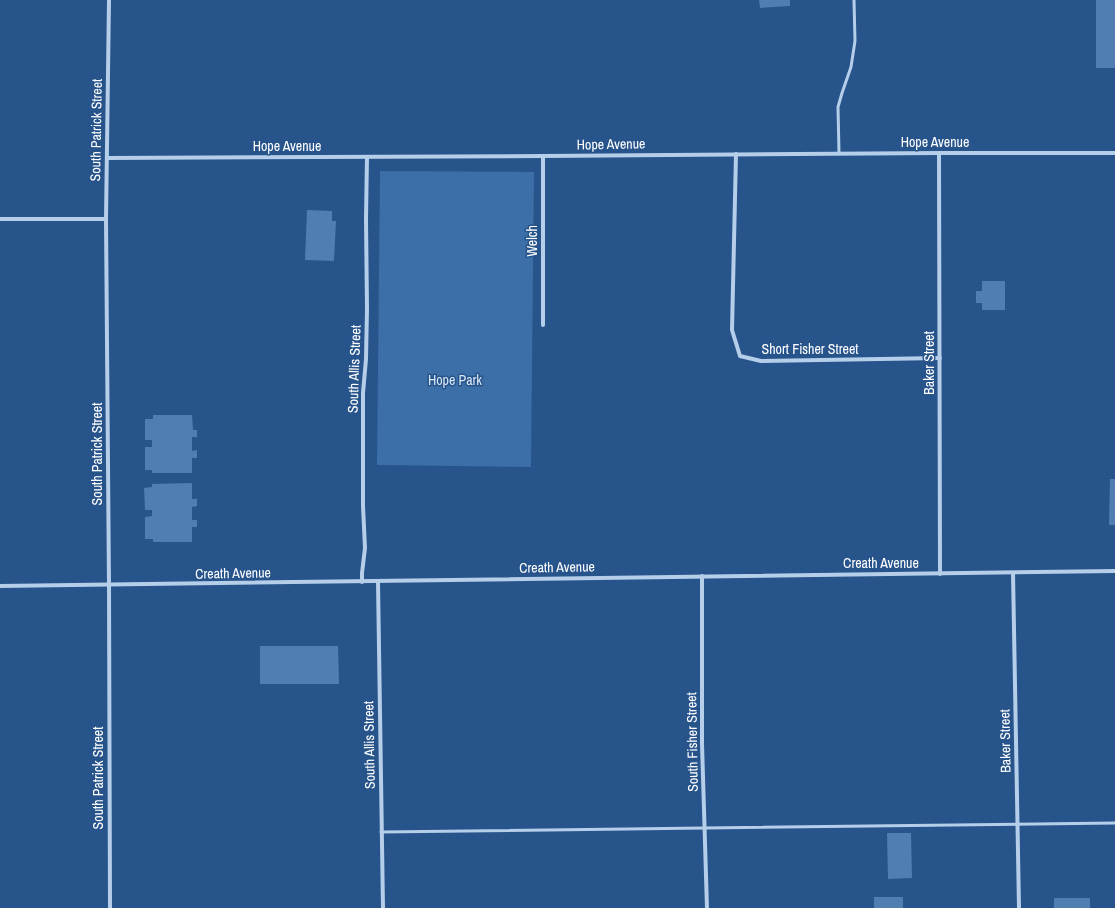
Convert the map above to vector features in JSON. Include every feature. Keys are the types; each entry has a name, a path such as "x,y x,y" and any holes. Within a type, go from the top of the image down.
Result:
{"street":[{"name":"South Patrick Street","path":"109,0 106,219 110,908"},
{"name":"Hope Avenue","path":"107,158 838,153 1115,154"},
{"name":"Baker Street","path":"939,153 940,574"},
{"name":"Short Fisher Street","path":"736,154 732,330 740,356 761,361 940,358"},
{"name":"Welch","path":"543,156 544,325"},
{"name":"South Allis Street","path":"362,582 366,548 363,506 363,400 367,309 367,157"},
{"path":"0,219 106,219"},
{"name":"Creath Avenue","path":"0,586 109,586 1115,571"},
{"name":"Baker Street","path":"1013,573 1019,908"},
{"name":"South Fisher Street","path":"702,576 702,744 707,908"},
{"name":"South Allis Street","path":"378,582 383,908"}],"lane":[{"path":"838,153 838,107 851,68 855,41 854,0"},
{"path":"381,832 1115,823"}],"green space":[{"name":"Hope Park","path":"380,171 534,172 531,467 377,465"}],"building":[{"path":"759,0 790,0 790,6 760,8"},
{"path":"1096,0 1115,0 1115,68 1096,68"},
{"path":"307,210 332,211 332,221 336,221 334,261 305,260"},
{"path":"982,281 1005,281 1005,310 982,310 982,303 976,303 976,291 982,291"},
{"path":"153,415 192,415 193,430 197,430 197,437 192,437 192,451 197,450 197,458 192,458 192,473 152,473 152,470 145,470 145,447 152,447 152,440 145,440 145,419 153,419"},
{"path":"1110,479 1115,479 1115,525 1109,525"},
{"path":"192,483 192,499 197,499 197,506 192,507 192,520 197,520 197,527 192,527 192,542 153,542 153,539 145,539 145,517 152,516 152,510 145,510 144,488 152,487 152,484"},
{"path":"260,646 338,646 339,684 260,684"},
{"path":"887,833 911,833 912,878 888,879"},
{"path":"874,897 903,897 903,908 874,908"},
{"path":"1054,898 1090,898 1090,908 1054,908"}]}
